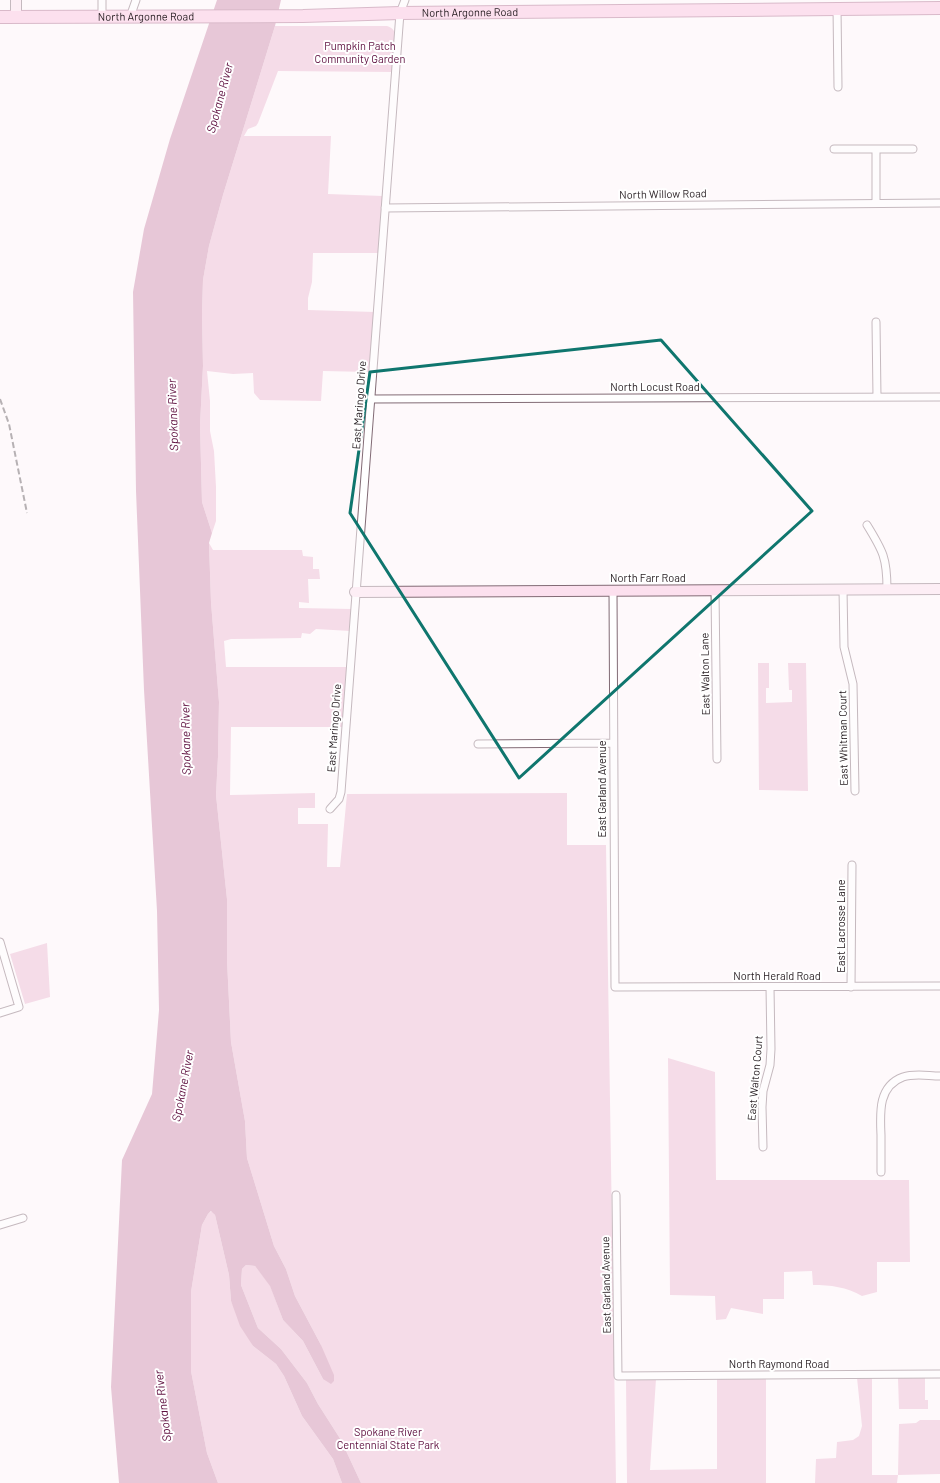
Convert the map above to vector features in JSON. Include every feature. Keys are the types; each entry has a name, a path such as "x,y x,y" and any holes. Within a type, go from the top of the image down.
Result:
{"main road":[{"name":"North Argonne Road","path":"0,17 302,16 400,13 940,8"}],"street":[{"path":"16,0 16,17"},
{"path":"102,0 102,17"},
{"path":"130,17 136,0"},
{"name":"East Maringo Drive","path":"330,809 339,799 341,792 400,13 405,0"},
{"path":"837,8 838,86"},
{"path":"834,148 913,150"},
{"path":"876,149 876,203"},
{"name":"North Willow Road","path":"385,208 940,203"},
{"path":"876,322 878,397"},
{"name":"North Locust Road","path":"370,398 940,397"},
{"path":"867,525 884,555 887,569 887,589"},
{"name":"East Whitman Court","path":"843,589 844,647 853,684 855,791"},
{"name":"North Farr Road","path":"355,592 940,589"},
{"name":"East Garland Avenue","path":"613,590 615,987"},
{"name":"East Walton Lane","path":"715,590 717,758"},
{"path":"478,744 613,743"},
{"name":"East Lacrosse Lane","path":"851,986 852,866"},
{"path":"0,942 19,1007 0,1013"},
{"name":"North Herald Road","path":"615,987 940,986"},
{"name":"East Walton Court","path":"763,1147 763,1091 770,1065 771,1049 770,987"},
{"path":"881,1172 880,1114 881,1104 888,1088 903,1077 915,1075 940,1076"},
{"name":"East Garland Avenue","path":"616,1195 618,1376"},
{"path":"0,1225 23,1218"},
{"name":"North Raymond Road","path":"618,1376 940,1374"}],"highlighted area":[{"path":"661,340 812,511 519,778 350,513 370,372"}],"green space":[{"name":"Pumpkin Patch Community Garden","path":"275,26 387,26 394,31 395,34 396,39 393,72 278,71 258,123 256,126 248,129 244,136 331,136 328,194 383,196 379,253 313,253 312,282 308,298 308,310 375,312 369,372 323,371 321,401 260,400 254,393 253,373 233,374 207,371 210,401 210,431 214,451 216,487 216,521 212,533 202,502 200,425 203,366 203,280 209,246 223,195"},
{"path":"209,543 213,550 302,550 303,556 313,557 313,569 319,569 320,579 308,579 309,603 299,602 299,608 352,609 350,631 316,629 310,634 302,633 301,638 231,639 224,641 226,667 348,667 343,727 231,727 230,795 315,793 315,808 298,808 298,824 328,824 327,867 340,867 347,794 567,793 567,845 606,845 616,1483 361,1483 341,1440 318,1404 307,1383 281,1349 258,1328 241,1285 242,1269 246,1265 255,1266 270,1285 283,1320 303,1341 323,1379 321,1345 295,1296 286,1269 274,1246 247,1158 245,1121 231,1042 227,960 227,899 216,795 219,702 211,602"},
{"path":"758,663 769,663 769,688 766,688 766,703 792,702 792,690 789,690 788,663 806,663 808,791 759,790"},
{"path":"47,943 50,997 25,1004 10,954"},
{"path":"668,1058 715,1072 716,1180 909,1180 910,1262 877,1262 877,1292 862,1296 850,1290 838,1287 813,1285 812,1271 784,1272 784,1299 763,1299 763,1314 731,1308 726,1319 716,1320 715,1296 670,1295"},
{"name":"Spokane River Centennial State Park","path":"212,1211 215,1215 229,1275 231,1301 253,1346 276,1364 284,1376 302,1416 333,1459 342,1483 218,1483 207,1453 191,1371 191,1292 202,1225 208,1214"},
{"path":"857,1378 872,1378 872,1475 898,1475 897,1483 815,1483 816,1459 836,1458 837,1442 853,1440 859,1436 862,1426"},
{"path":"898,1378 925,1378 925,1400 928,1400 928,1409 899,1409"},
{"path":"656,1379 650,1470 717,1469 717,1379 766,1379 766,1483 627,1483 626,1380"},
{"path":"920,1420 940,1420 940,1474 898,1475 899,1424 916,1423"}],"water":[{"name":"Spokane River","path":"217,0 281,0 275,26 223,195 209,246 203,280 203,366 200,425 202,502 212,533 209,543 211,602 219,702 216,795 227,899 227,960 231,1042 245,1121 247,1158 274,1246 286,1269 295,1296 321,1345 334,1375 334,1381 331,1384 323,1379 303,1341 283,1320 270,1286 255,1266 246,1265 242,1269 241,1285 258,1328 281,1349 307,1383 318,1404 341,1440 361,1483 342,1483 333,1459 302,1416 284,1376 276,1364 253,1346 240,1326 231,1301 229,1275 215,1215 211,1211 202,1225 191,1292 191,1371 207,1453 218,1483 119,1483 111,1387 122,1160 152,1094 159,1010 157,911 144,690 136,491 133,292 144,229 170,139"}],"railway":[{"path":"0,399 9,424 27,513"}]}
